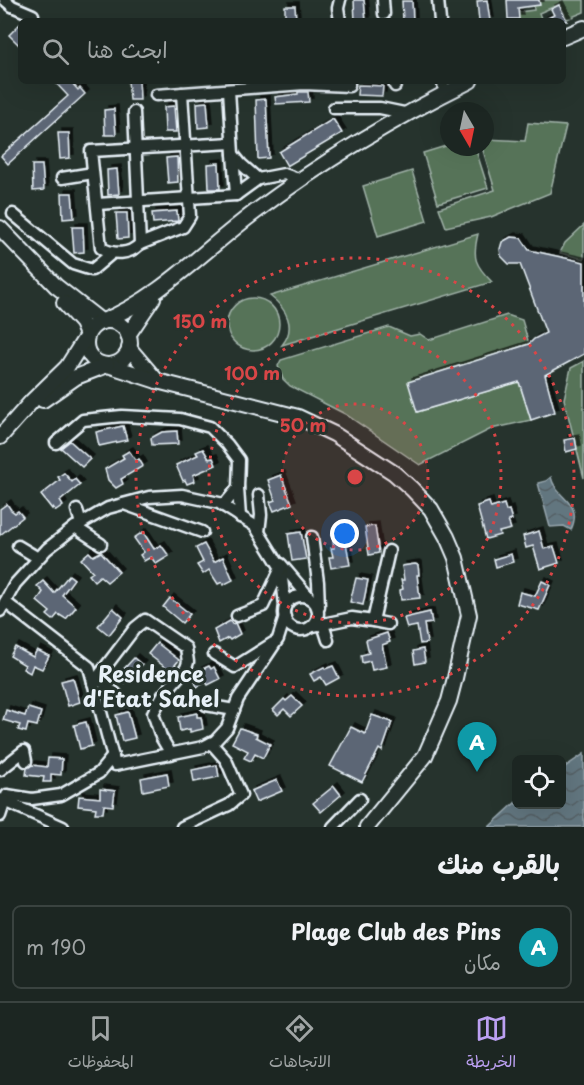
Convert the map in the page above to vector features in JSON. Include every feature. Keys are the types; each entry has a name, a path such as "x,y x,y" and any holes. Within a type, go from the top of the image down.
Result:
{"main road":[{"path":"566,36 584,28"},
{"path":"0,438 32,401 68,367 91,329 159,290 219,238 298,179 409,114 443,88 458,84"},
{"path":"0,228 56,286 102,322 115,322 126,330 129,342 157,381"},
{"path":"0,240 82,323 87,335 86,349 94,361 157,381 297,417 334,434 394,473 431,509 456,558 469,615 448,701 425,756 367,827"},
{"path":"22,415 76,377 121,361 142,311 159,290"}],"street":[{"path":"5,0 12,6 33,15"},
{"path":"340,0 340,18"},
{"path":"383,0 384,14"},
{"path":"438,0 440,18"},
{"path":"156,95 182,93 203,86 229,90 255,84"},
{"path":"319,84 349,86 349,84"},
{"path":"229,90 236,195"},
{"path":"13,214 73,264 92,270 111,254 133,251 140,244 183,227 190,216 182,93"},
{"path":"334,108 380,108 409,114"},
{"path":"134,112 140,244"},
{"path":"90,137 101,248 111,254"},
{"path":"91,151 185,145 233,148"},
{"path":"233,148 241,164 258,179"},
{"path":"63,178 93,173"},
{"path":"97,204 189,196 236,195 258,179 284,174 298,179"},
{"path":"56,443 83,420 122,416 180,419 210,427 227,444 238,460 237,488 240,516"},
{"path":"223,506 237,488"},
{"path":"297,630 289,625 285,612 281,568 255,526 219,503 182,495 149,498 108,508 78,526 46,549 15,584 3,606 89,667 95,680 115,765 203,747 211,743 227,728 238,699 278,639 285,612 288,601 298,596 309,597"},
{"path":"259,532 260,495"},
{"path":"124,504 202,532"},
{"path":"77,510 78,526 101,544"},
{"path":"312,537 318,582 318,625 328,640"},
{"path":"18,546 38,558"},
{"path":"373,621 389,551"},
{"path":"273,555 319,610"},
{"path":"237,616 263,606 281,568"},
{"path":"214,654 235,667 278,639 297,630 351,618 388,624"},
{"path":"95,680 135,628 145,620 186,648 188,662 186,668 163,695 153,713 161,737 171,754"},
{"path":"95,680 116,694"},
{"path":"206,705 234,710"},
{"path":"182,827 229,806 241,795 226,760 211,743"},
{"path":"0,770 24,751 26,761"},
{"path":"5,797 32,800 61,795 99,772 112,756"},
{"path":"0,816 5,797"},
{"path":"5,797 51,824 63,827"},
{"path":"333,827 360,799"}],"green space":[{"path":"533,0 584,0 584,12 567,19 560,4 539,13 541,18 512,18 511,13 534,10"},
{"path":"528,123 566,126 550,193 491,217 446,227 439,208 495,190 485,156 494,156 494,139 525,141"},
{"path":"440,148 440,156 478,156 488,188 438,203 423,153"},
{"path":"412,171 427,221 378,236 363,186"},
{"path":"584,225 584,259 560,253 565,243"},
{"path":"478,234 475,249 476,261 492,282 282,345 289,331 288,318 281,306 270,296"},
{"path":"248,298 258,298 272,305 279,324 272,343 258,350 248,350 238,346 231,339 227,329 227,319 231,309 238,302"},
{"path":"507,315 522,320 529,344 417,412 519,382 531,420 491,429 420,465 345,414 290,386 283,379 278,366 281,360 389,327 410,336 420,334 429,340"},
{"path":"584,361 584,478 564,399 571,368"}],"water":[{"path":"551,477 558,491 572,507 574,520 571,530 564,526 550,527 538,483"},
{"path":"584,754 584,827 489,827 512,806 512,809 566,809 566,766"}],"building":[{"path":"354,0 364,0 366,18 355,18"},
{"path":"487,0 490,18 479,18 477,1"},
{"path":"507,0 539,0 540,5 518,8 519,18 508,18"},
{"path":"402,1 412,1 413,18 403,18"},
{"path":"559,5 566,18 548,18 554,15 551,9"},
{"path":"285,6 295,6 296,18 285,18"},
{"path":"18,26 18,44 9,35"},
{"path":"57,84 73,84 85,94 8,164 1,156 68,96"},
{"path":"128,84 139,84 140,100 130,100"},
{"path":"358,85 383,86 382,96 357,95"},
{"path":"298,92 308,92 309,102 276,104 275,97 298,94"},
{"path":"266,99 269,158 258,159 256,100"},
{"path":"207,102 209,127 198,128 197,103"},
{"path":"174,106 176,132 165,132 164,107"},
{"path":"114,109 116,135 105,135 104,110"},
{"path":"333,119 342,133 287,166 279,152"},
{"path":"58,133 69,133 70,158 60,159"},
{"path":"177,157 178,182 168,183 166,158"},
{"path":"219,163 220,189 209,189 208,164"},
{"path":"32,165 42,165 44,190 33,191"},
{"path":"117,169 119,194 108,195 107,170"},
{"path":"62,193 72,193 74,218 63,219"},
{"path":"177,211 178,221 153,223 152,213"},
{"path":"116,213 127,213 128,238 118,239"},
{"path":"72,227 83,227 84,252 74,253"},
{"path":"511,237 521,238 529,250 584,262 584,354 545,375 555,412 531,420 519,382 417,412 408,382 529,344 546,333 520,264 509,264 501,256 502,242"},
{"path":"123,426 127,440 99,446 96,432"},
{"path":"177,431 178,444 152,445 151,438 162,432"},
{"path":"575,438 577,449 566,452 564,440"},
{"path":"70,441 90,459 82,467 61,448"},
{"path":"203,449 209,459 213,458 216,465 193,475 195,481 187,484 185,480 183,481 176,465 198,455 196,452"},
{"path":"129,451 136,461 139,459 143,466 121,479 123,484 116,488 108,480 105,469 124,458 122,455"},
{"path":"64,473 72,482 75,479 80,485 60,501 63,506 56,511 41,495 60,480 58,477"},
{"path":"281,475 292,504 274,511 270,502 275,500 268,480"},
{"path":"489,502 491,508 504,504 512,520 508,521 511,529 486,539 477,506"},
{"path":"7,504 11,510 15,513 18,511 23,517 0,535 0,509"},
{"path":"375,526 379,553 369,555 365,527"},
{"path":"539,531 544,549 554,547 559,563 540,569 533,546 526,548 523,536"},
{"path":"143,532 154,549 161,545 169,556 156,564 151,557 144,561 140,555 144,552 134,538"},
{"path":"301,532 306,559 292,561 288,534"},
{"path":"347,533 349,543 346,543 350,565 331,568 329,557 333,557 331,548 334,548 332,534"},
{"path":"204,544 214,562 223,557 233,580 223,585 222,582 218,584 209,570 203,574 197,565 203,562 196,548"},
{"path":"89,552 93,556 101,552 119,572 107,582 100,576 94,581 89,575 93,572 81,559"},
{"path":"511,554 513,562 496,567 494,559"},
{"path":"418,565 420,598 401,600 400,590 403,589 401,580 404,580 402,566"},
{"path":"69,575 74,579 62,595 76,607 66,619 58,614 53,620 47,615 50,612 37,601 43,592 37,586 43,581 54,593"},
{"path":"356,578 368,580 363,605 350,602"},
{"path":"542,581 550,585 539,610 517,604 520,592 535,596"},
{"path":"170,598 190,614 182,623 163,607"},
{"path":"113,608 123,617 109,635 98,626"},
{"path":"430,612 432,623 424,624 427,643 420,644 417,626 407,628 404,618"},
{"path":"230,621 232,624 235,623 240,634 219,643 214,630"},
{"path":"387,633 390,642 382,645 387,667 372,670 370,661 362,663 361,655 369,653 366,640"},
{"path":"157,643 179,660 170,671 148,654"},
{"path":"15,647 33,657 37,650 49,656 42,669 33,665 30,673 23,669 25,665 10,656"},
{"path":"423,649 425,662 415,664 413,651"},
{"path":"134,658 142,665 124,683 117,676"},
{"path":"209,666 211,669 214,667 220,679 197,687 192,674"},
{"path":"333,666 339,678 326,685 321,677 314,681 310,674 324,667 325,669"},
{"path":"73,678 80,702 68,706 61,681"},
{"path":"292,696 302,706 291,716 284,709 278,715 273,710 284,699 286,701"},
{"path":"28,708 41,712 37,726 28,724 26,732 18,730 20,725 3,720 6,710 25,716"},
{"path":"128,712 135,738 122,741 116,715"},
{"path":"197,713 197,717 201,717 203,729 190,732 190,729 180,731 178,717"},
{"path":"372,715 392,722 382,751 379,749 362,782 330,766 351,727 365,734"},
{"path":"86,722 92,746 80,749 74,725"},
{"path":"240,728 257,734 256,737 270,744 263,758 255,754 251,761 244,758 248,751 232,743"},
{"path":"48,758 62,759 61,775 51,774 51,782 43,782 44,777 26,775 27,768 32,765 47,767"},
{"path":"217,765 219,777 194,782 192,770"},
{"path":"167,773 169,786 143,791 141,778"},
{"path":"277,780 282,791 256,802 251,791"},
{"path":"334,786 341,795 321,812 313,803"},
{"path":"100,789 115,791 113,806 104,805 103,813 95,813 96,808 78,806 79,796 100,798"}],"place":[{"name":"Plage Club des Pins","path":"477,772"}],"district":[{"name":"Residence d'Etat Sahel","path":"151,684"}]}
